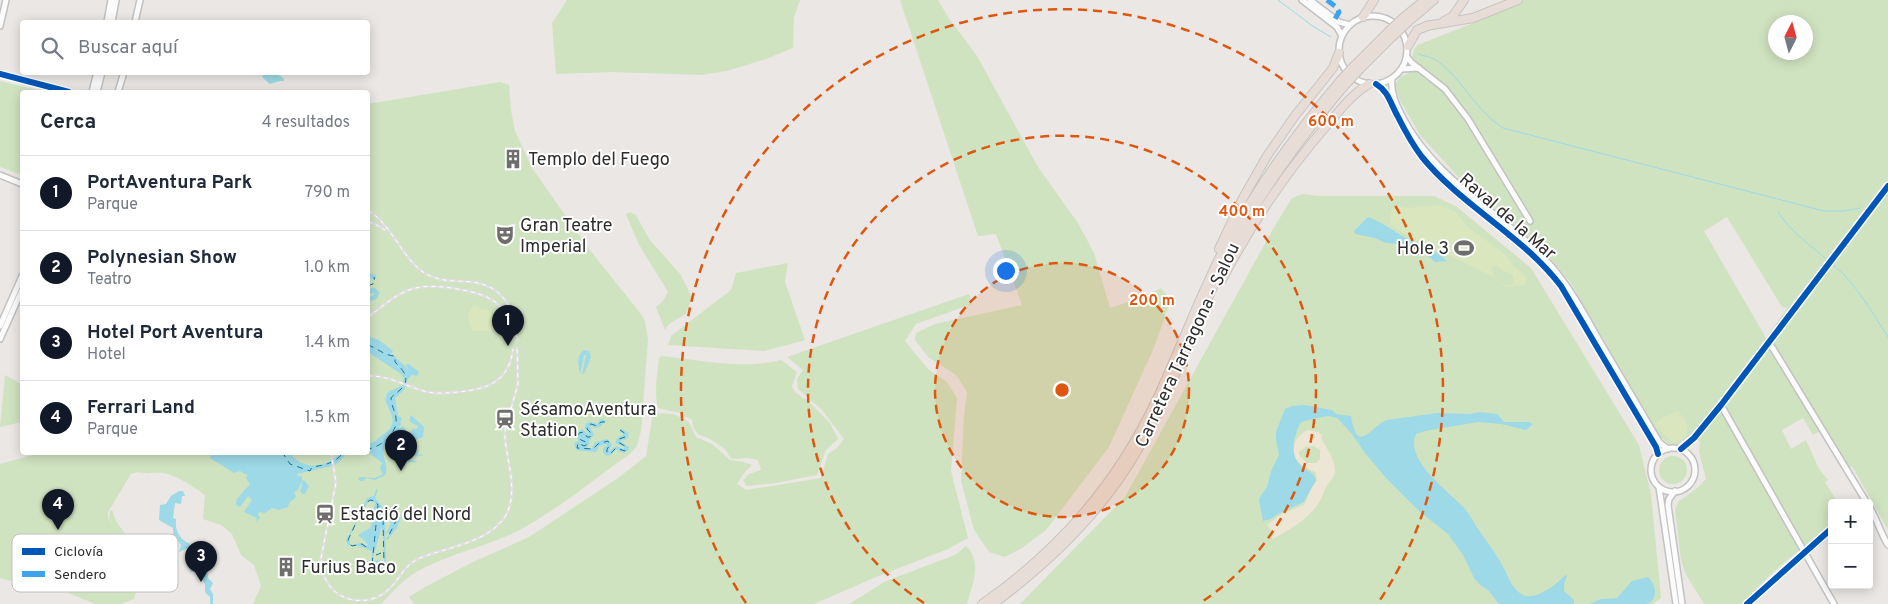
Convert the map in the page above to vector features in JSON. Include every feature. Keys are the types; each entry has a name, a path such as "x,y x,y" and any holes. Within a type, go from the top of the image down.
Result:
{"highway":[{"path":"1364,17 1374,0"},
{"path":"1406,20 1425,0"},
{"path":"1406,20 1434,0"},
{"path":"1408,46 1417,30 1448,19 1456,12 1464,0"},
{"path":"1426,26 1473,18 1518,0"},
{"name":"Carretera Tarragona - Salou","path":"993,604 1065,545 1088,520 1118,481 1137,451 1161,406 1201,296 1250,202 1276,161 1304,123 1406,20"},
{"path":"1180,354 1198,295 1243,198 1267,156 1294,117 1333,68 1339,53"},
{"path":"1180,354 1234,256 1268,202 1309,146 1355,93 1372,84"},
{"name":"Carretera Tarragona - Salou","path":"982,604 1019,577 1060,540 1095,500 1132,448 1180,354"},
{"path":"1005,604 1013,594 1037,573 1044,563"}],"street":[{"path":"0,26 6,0"},
{"path":"107,20 111,0"},
{"path":"112,20 116,0"},
{"path":"136,20 140,0"},
{"path":"1302,0 1337,27 1342,36"},
{"path":"1310,0 1339,22 1350,24"},
{"path":"1380,16 1392,21 1404,34 1408,46 1407,57 1402,69 1392,79 1372,84 1356,80 1348,74 1341,62 1339,53 1342,36 1350,24 1364,17 1380,16"},
{"path":"1407,57 1445,89 1468,119 1530,221"},
{"path":"1402,69 1419,68"},
{"path":"0,74 61,90"},
{"path":"92,90 95,75"},
{"path":"98,90 101,75"},
{"path":"119,90 123,75"},
{"name":"Raval de la Mar","path":"1392,79 1393,96 1409,129 1419,143 1445,174 1531,246 1559,275 1575,298 1660,443 1668,448"},
{"name":"Raval de la Mar","path":"1372,84 1387,93 1414,146 1436,173 1456,192 1520,243 1548,270 1561,286 1656,447 1658,454"},
{"path":"0,175 20,183"},
{"path":"1681,449 1694,438 1721,405 1888,186"},
{"path":"0,326 20,281"},
{"path":"0,339 20,294"},
{"path":"1769,342 1865,499"},
{"path":"1721,405 1834,604"},
{"path":"1691,457 1681,449 1668,448 1658,454 1653,462 1653,478 1659,486 1667,490 1675,491 1687,487 1692,480 1695,468 1691,457 1691,447 1694,438"},
{"path":"1659,486 1676,604"},
{"path":"1675,491 1670,497 1668,505 1682,604"},
{"path":"1873,512 1878,520 1879,530 1888,545"},
{"path":"1745,603 1828,533"}],"green space":[{"path":"567,0 800,0 794,17 793,48 766,59 727,71 701,75 612,72 556,74 552,23"},
{"path":"900,0 938,0 948,17 977,56 1038,167 1078,223 1094,253 1110,308 1147,296 1161,288 1171,300 1153,350 1109,447 1046,530 1022,548 1005,557 989,552 974,530 961,481 967,392 956,375 928,357 915,340 916,333 935,324 1022,305 996,234 978,236"},
{"path":"1520,0 1888,0 1888,530 1873,503 1873,499 1871,499 1852,466 1849,468 1772,342 1768,348 1820,431 1813,435 1803,418 1782,430 1791,449 1806,440 1819,469 1828,480 1825,482 1836,499 1828,499 1828,529 1774,572 1743,604 1704,604 1685,573 1681,560 1675,510 1678,502 1706,479 1699,451 1700,441 1689,438 1673,447 1659,436 1571,283 1546,253 1462,181 1420,135 1396,90 1396,83 1400,77 1409,73 1414,49 1418,45 1518,5","holes":["1727,217 1782,307 1787,308 1766,338 1704,231"]},
{"path":"0,81 37,90 20,90 20,174 0,167"},
{"path":"500,82 509,85 515,131 532,168 589,249 645,321 648,340 641,431 637,446 631,453 539,519 512,534 443,559 418,571 394,590 381,604 253,604 261,586 254,565 241,555 232,534 221,525 203,519 205,495 179,479 158,473 136,472 131,474 108,512 108,518 114,526 109,518 110,511 112,510 117,523 126,534 12,534 12,581 0,578 0,464 32,455 370,455 370,104"},
{"path":"1303,194 1319,196 1434,196 1457,207 1531,268 1639,445 1651,494 1661,598 1653,604 1020,604 1125,497 1273,229 1292,198"},
{"name":"Hole 3","path":"1440,205 1454,211 1469,228 1506,255 1514,267 1524,274 1527,279 1525,285 1507,287 1492,276 1410,237 1390,224 1391,211 1399,206 1408,208","holes":["1496,265 1504,271 1513,274 1514,283 1509,286 1494,276 1492,267"]},
{"path":"630,212 636,215 649,239 681,275 692,298 686,314 669,324 665,330 656,307 663,301 668,292 638,243 626,214"},
{"path":"788,263 785,282 805,340 764,351 668,345 671,336 731,290 736,273"},
{"path":"969,294 972,304 916,324 905,341 928,369 947,382 957,398 951,471 968,538 948,549 814,604 414,604 409,597 473,562 529,537 618,478 646,456 653,413 674,414 689,422 696,437 712,444 730,460 752,465 737,484 746,490 821,478 828,454 836,449 844,439 822,410 798,389 797,379 803,370 787,357"},
{"path":"474,305 481,309 486,309 496,318 496,327 492,331 472,331 468,319"},
{"path":"662,356 737,364 767,363 781,360 797,372 792,386 795,392 809,402 830,423 838,439 826,450 817,475 776,483 747,486 743,480 749,474 761,470 758,460 748,458 731,459 725,449 698,434 693,427 692,420 679,413 658,408 656,383 659,358"},
{"path":"5,375 20,383 20,422 0,427"},
{"path":"1678,411 1685,420 1687,429 1685,437 1673,443 1661,432 1660,427 1657,428 1655,424 1662,418"},
{"path":"1673,456 1683,460 1687,470 1683,480 1673,484 1663,480 1659,470 1663,460"},
{"path":"966,546 971,552 975,566 975,574 967,604 849,604 886,581 955,555"},
{"path":"66,592 136,592 134,599 121,604 95,604"}],"sand":[{"path":"1308,430 1322,435 1321,438 1334,462 1334,475 1314,509 1291,529 1272,539 1273,532 1267,525 1281,514 1304,505 1317,481 1316,473 1302,465 1295,456 1294,446 1303,433","holes":["1314,446 1320,450 1320,459 1316,463 1307,463 1299,455 1299,452 1305,447"]}],"water":[{"path":"262,75 279,75 284,81 270,84"},
{"path":"1368,217 1433,251 1447,261 1435,262 1423,252 1403,244 1386,243 1375,238 1355,234 1354,231"},
{"path":"370,337 379,340 393,351 391,353 409,370 406,365 409,364 419,372 417,376 412,375 408,379 404,390 395,398 398,416 402,418 400,423 402,424 398,427 403,426 407,432 401,436 408,432 410,433 413,428 416,430 418,426 410,422 411,415 424,427 423,437 410,442 397,443 405,451 408,459 410,454 425,455 411,455 410,460 417,461 416,463 409,462 395,446 388,443 383,451 386,466 385,475 375,480 366,478 360,481 358,479 360,477 375,478 383,474 380,469 382,463 370,454 370,443 376,441 391,427 393,420 386,397 389,391 401,386 404,378 370,353"},
{"path":"584,350 589,351 591,357 582,375 586,355 584,355 580,375 579,355"},
{"path":"1304,405 1332,410 1336,414 1351,416 1357,435 1361,437 1387,420 1437,413 1470,414 1480,412 1497,414 1504,422 1529,422 1533,424 1526,430 1501,424 1478,422 1425,431 1416,434 1414,444 1416,455 1430,475 1466,510 1503,565 1515,589 1523,595 1534,596 1552,587 1565,575 1567,576 1564,591 1574,600 1574,604 1499,604 1488,590 1474,578 1463,555 1448,534 1419,511 1386,478 1337,418 1328,416 1301,422 1296,433 1295,457 1302,467 1312,473 1316,480 1304,502 1271,519 1263,521 1259,500 1267,487 1271,471 1279,455 1276,432 1285,409 1291,406"},
{"path":"600,419 606,420 600,427 590,427 594,435 589,441 587,448 592,448 595,442 607,439 612,444 609,451 616,446 624,449 624,447 615,443 617,438 623,435 620,432 621,428 629,434 627,439 620,441 629,447 628,451 623,453 616,449 611,455 607,456 603,453 603,447 607,446 606,444 599,446 596,452 576,450 574,443 579,441 575,435 582,429 590,436 585,428 586,424 590,422 597,424"},
{"path":"211,455 292,455 301,463 315,465 329,462 339,455 345,455 338,463 332,466 297,474 302,476 302,481 298,490 294,492 296,497 289,503 288,507 279,510 272,508 265,513 259,512 260,518 255,522 257,518 244,512 252,500 248,496 240,507 236,505 237,499 250,484 246,478 247,475 240,471 234,473 210,458"},
{"path":"304,480 309,486 305,494 302,494 300,491 302,481"},
{"path":"376,489 378,490 375,498 385,510 398,513 401,517 397,528 388,539 390,532 386,534 393,517 388,516 385,519 386,565 383,570 378,572 371,567 372,551 360,546 348,545 346,541 367,498 374,496","holes":["370,501 376,503 374,506 375,516 370,518 372,523 370,528 358,535 368,546 361,543 352,545 349,538 358,519 360,519 366,505","381,527 383,531 384,565 381,569 374,568 373,564 376,568 379,568 382,564 380,560 373,561"]},
{"path":"179,491 183,491 185,496 182,496 181,504 175,503 173,518 176,519 176,527 180,536 190,544 188,548 179,552 181,545 178,540 178,534 174,534 173,528 159,520 160,505 166,504 171,496"},
{"path":"207,564 208,578 213,583 210,589 213,594 213,604 210,604 210,597 205,592 205,585 199,571 191,572 190,569 205,568"},
{"path":"1648,577 1653,583 1655,595 1651,602 1647,604 1590,604 1601,599 1617,598 1632,581"}],"waterway":[{"path":"1278,0 1314,27 1331,37"},
{"path":"1418,54 1434,59 1445,67 1484,112 1503,128 1824,211 1844,211 1860,208"},
{"path":"1778,212 1795,232 1829,261"},
{"path":"1832,264 1856,289 1888,337"},
{"path":"370,276 374,277"},
{"path":"370,291 374,290 377,293 375,297 370,299"},
{"path":"406,444 410,445 416,451 415,453 404,448 406,444"}],"ferry route":[{"path":"370,285 375,283 374,277"},
{"path":"370,346 388,355 395,356 395,362 406,378 404,386 391,398 396,418 394,429 388,438 370,449"},
{"path":"605,422 601,422 597,426 588,425 587,429 592,434 590,437 587,437 584,432 579,433 578,437 588,444 584,446 578,443 577,448 593,449 598,444 608,441 610,445 607,453 611,453 616,448 625,451 625,446 618,442 626,434 620,430"},
{"path":"284,455 290,464 310,471 312,467 334,461 342,455"},
{"path":"366,547 362,544 352,546 348,540 365,504 370,500 375,501 378,505 372,565 376,571 382,570 384,566 383,519 386,515 394,516 396,521 387,539"},
{"path":"376,555 381,553"}],"railway":[{"path":"370,212 381,221 412,262 424,273 444,280 483,284 500,294 511,310 517,340"},
{"path":"370,223 385,230"},
{"path":"370,315 403,292 419,287 435,286 470,291 487,297 500,307 510,323"},
{"path":"331,455 336,483 321,558 323,573 330,587 338,594 351,599 372,599 390,588 412,562 482,536 501,522 507,513 512,495 512,485 505,430 518,384 517,348"},
{"path":"370,376 391,379 431,393 469,391 488,386 502,376 511,360 513,349"}],"marked path":[{"path":"1327,0 1339,12 1335,19"}],"cycle path":[{"path":"0,74 61,90"},
{"path":"1376,84 1386,93 1418,152 1438,175 1528,251 1561,286 1656,447 1658,454"},
{"path":"1681,449 1694,438 1721,405 1888,186"},
{"path":"1747,604 1828,532"}],"place":[{"name":"Templo del Fuego","path":"513,159"},
{"name":"Gran Teatre Imperial","path":"505,235"},
{"name":"Hole 3","path":"1464,248"},
{"name":"PortAventura Park","path":"508,346"},
{"name":"SésamoAventura Station","path":"505,419"},
{"name":"Polynesian Show","path":"401,471"},
{"name":"Estació del Nord","path":"325,514"},
{"name":"Ferrari Land","path":"58,530"},
{"name":"Furius Baco","path":"286,567"},
{"name":"Hotel Port Aventura","path":"201,582"}]}
